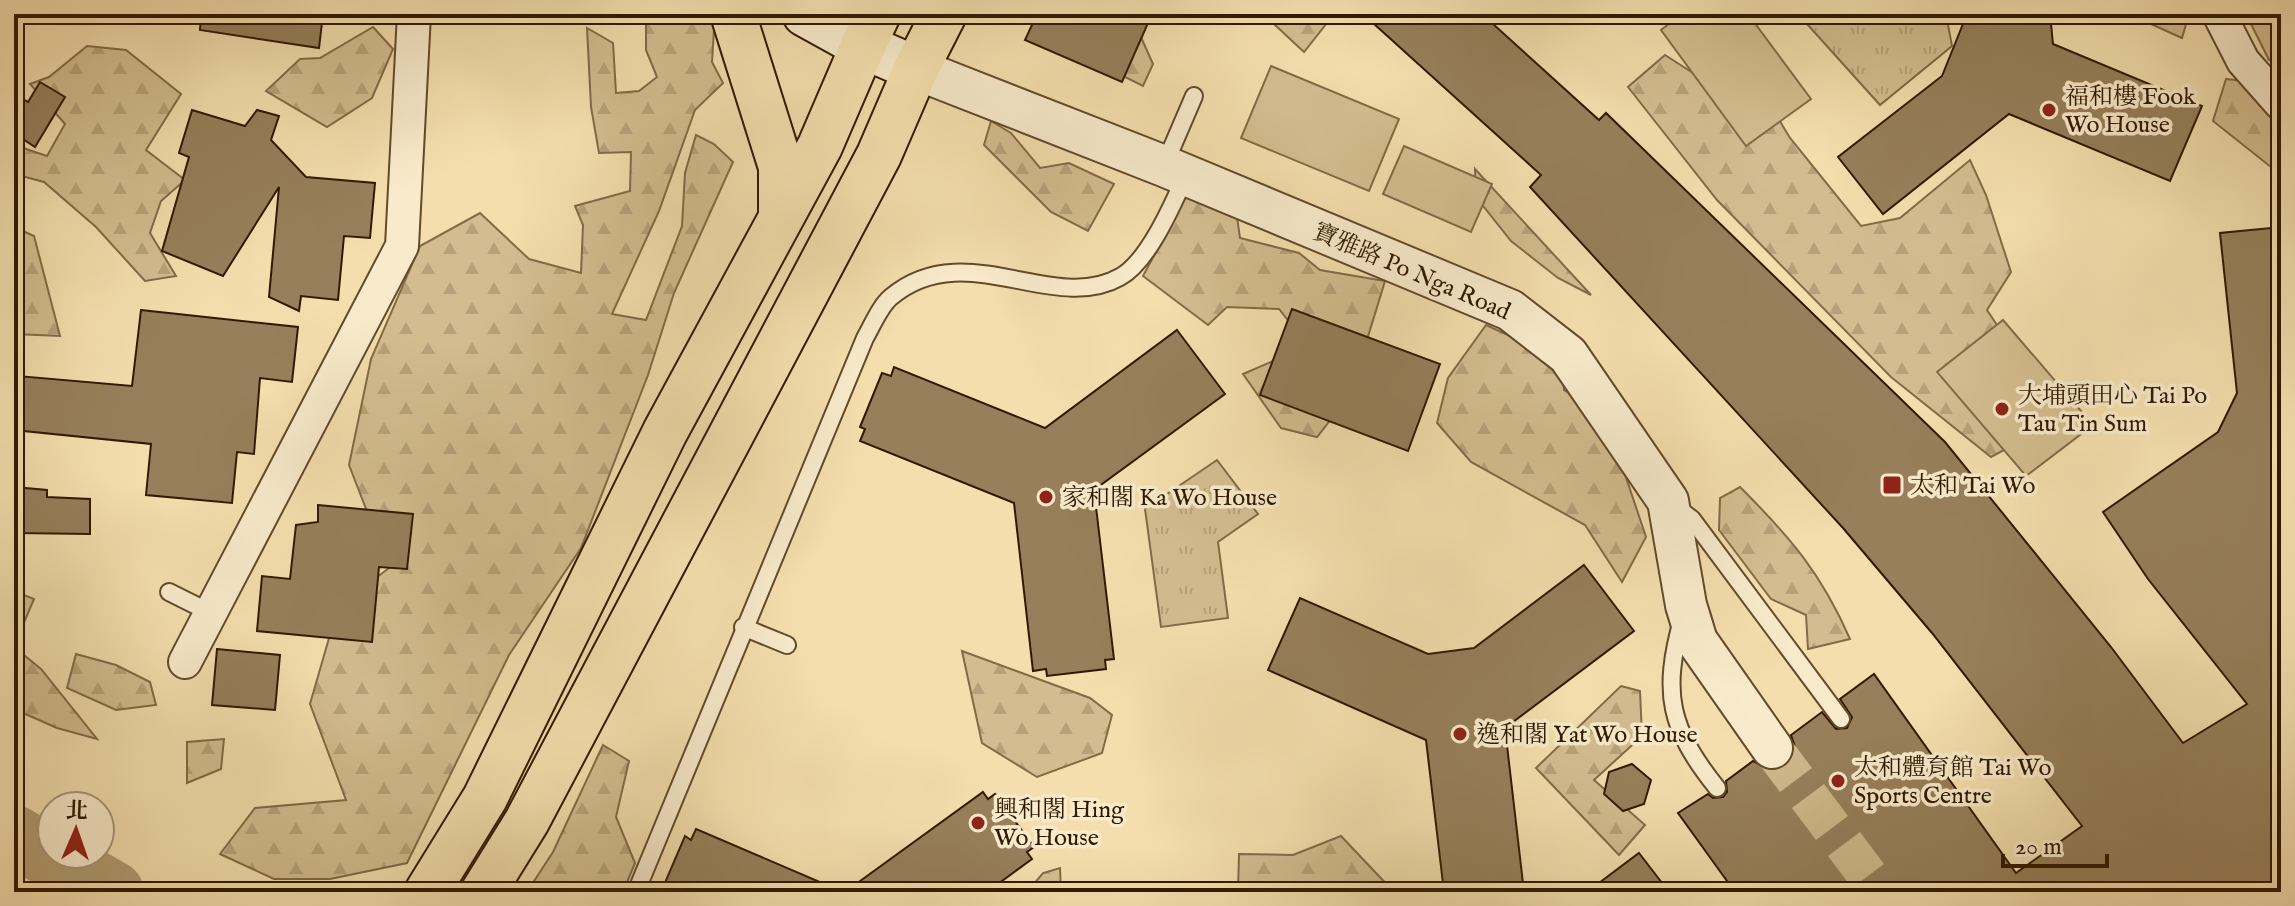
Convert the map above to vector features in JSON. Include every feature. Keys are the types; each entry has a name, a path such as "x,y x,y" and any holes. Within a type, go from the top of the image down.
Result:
{"main road":[{"path":"733,14 781,167 781,211"},
{"path":"805,14 871,30 916,69"},
{"path":"483,892 527,821 879,155 916,69 944,14"},
{"path":"427,892 485,798 665,432 781,211 820,146 871,30"}],"street":[{"path":"185,662 402,246 414,14"},
{"path":"2219,14 2243,61 2281,104"},
{"name":"寶雅路 Po Nga Road","path":"916,69 1175,171 1510,310 1568,355 1668,501 1686,605 1704,654 1772,748"}],"lane":[{"path":"636,892 865,338 889,298 918,281 954,271 1091,289 1123,276 1159,232 1194,96"},
{"path":"1668,501 1692,519 1841,719"},
{"path":"169,592 211,613"},
{"path":"1686,605 1669,666 1677,725 1689,753 1717,788"},
{"path":"743,627 787,645"}],"green space":[{"path":"646,14 715,14 712,62 723,83 695,110 659,211 612,314 646,320 682,226 685,173 696,135 714,144 733,162 674,293 648,375 581,548 509,655 407,863 330,879 274,879 220,854 255,808 346,800 310,704 338,607 389,568 349,465 371,359 420,246 480,213 529,259 581,273 583,225 575,206 630,191 631,152 599,153 591,107 587,28 613,43 616,93 639,91 657,77 646,50"},
{"path":"1263,14 1334,14 1304,52"},
{"path":"1682,14 1748,14 1811,99 1746,146 1661,30"},
{"path":"1798,14 1946,14 1952,46 1880,105"},
{"path":"2129,14 2189,14 2182,38"},
{"path":"2246,14 2281,14 2281,57 2269,60"},
{"path":"373,27 393,49 372,98 327,127 266,91 300,59 320,58"},
{"path":"1140,35 1153,64 1143,86 1121,75"},
{"path":"87,46 126,50 181,94 146,150 185,180 161,201 150,233 176,276 145,281 96,227 44,182 14,174 14,145 47,156 65,124 30,84 49,77"},
{"path":"1665,55 1715,87 1766,98 1790,138 1861,226 1900,218 1970,160 1986,195 2011,272 1987,310 2024,366 2047,427 1991,457 1891,377 1717,200 1628,87"},
{"path":"1271,66 1399,119 1369,191 1241,138"},
{"path":"2226,79 2281,85 2281,175 2213,121"},
{"path":"991,121 1011,133 1040,168 1069,163 1114,184 1088,231 1051,212 984,145"},
{"path":"1404,146 1492,184 1471,232 1383,194"},
{"path":"1475,169 1591,295 1558,278 1511,241 1476,197"},
{"path":"1197,176 1233,189 1240,238 1299,253 1320,270 1385,281 1350,395 1317,437 1281,428 1243,374 1308,346 1279,309 1227,307 1208,325 1143,276"},
{"path":"14,227 34,236 60,336 14,334"},
{"path":"2003,320 2093,425 2026,476 1937,372"},
{"path":"1486,325 1562,360 1564,390 1603,409 1646,537 1622,582 1585,525 1471,462 1437,423 1448,378"},
{"path":"1217,460 1258,514 1218,542 1228,618 1161,627 1145,509"},
{"path":"1740,487 1803,557 1828,595 1850,639 1808,649 1806,615 1771,599 1719,530 1720,498"},
{"path":"14,591 34,599 14,646"},
{"path":"14,647 41,669 97,739 57,728 14,709"},
{"path":"962,651 1090,698 1112,715 1102,753 1037,777 982,743"},
{"path":"76,654 116,665 150,682 156,705 116,710 67,688"},
{"path":"1621,686 1640,691 1642,736 1594,780 1645,825 1619,855 1536,768"},
{"path":"224,739 221,769 187,783 187,742"},
{"path":"603,745 629,761 616,817 635,863 623,892 527,892 553,852"},
{"path":"1341,836 1394,892 1238,892 1239,854 1293,855"},
{"path":"1060,868 1061,892 1027,892 1043,873"}],"building":[{"path":"201,14 323,14 319,48 200,30"},
{"path":"1037,14 1152,14 1122,82 1025,40"},
{"path":"1363,14 1482,14 1599,120 1606,113 1945,442 2111,647 2183,743 2247,704 2148,579 2103,512 2218,432 2237,393 2220,233 2281,227 2281,892 1735,892 1678,813 1708,794 1713,798 1723,797 1727,792 1726,781 1753,761 1773,771 1786,766 1795,747 1791,735 1822,712 1836,729 1847,728 1852,717 1840,699 1874,674 2016,873 2082,826 1932,633 1843,528 1530,187 1541,175"},
{"name":"福和樓 Fook Wo House","path":"1967,14 2050,14 2053,44 2202,106 2170,181 2009,114 1883,214 1838,157 1942,76"},
{"path":"40,82 65,97 35,147 14,133 14,93 28,102"},
{"path":"192,110 245,126 257,110 279,116 271,140 306,177 375,183 370,238 344,236 338,300 301,296 299,311 269,297 279,187 223,276 162,251 189,157 179,153"},
{"path":"1292,309 1440,364 1408,451 1260,395"},
{"path":"141,310 298,327 292,382 260,378 254,454 237,452 232,503 146,495 151,444 14,430 18,376 132,386"},
{"name":"家和閣 Ka Wo House","path":"1177,330 1225,394 1094,490 1114,659 1105,660 1106,669 1047,676 1046,669 1033,671 1014,503 860,441 865,429 860,427 882,373 891,376 894,367 1045,428"},
{"path":"14,487 47,490 47,497 90,499 90,534 14,533"},
{"path":"318,505 413,514 407,569 379,567 372,642 257,631 262,576 290,579 296,525 318,522"},
{"name":"逸和閣 Yat Wo House","path":"1584,565 1634,631 1505,728 1524,892 1444,892 1426,740 1268,670 1300,598 1428,654 1474,648"},
{"path":"217,649 280,655 275,710 212,705"},
{"path":"1632,764 1651,780 1644,804 1623,811 1604,794 1609,772"},
{"name":"興和閣 Hing Wo House","path":"983,792 988,799 995,794 1034,847 1027,852 1032,859 987,892 845,892"},
{"path":"696,829 843,892 661,892 685,836 691,840"},
{"path":"1639,853 1669,892 1587,892"}],"waterway":[{"path":"14,836 113,892"}],"tunnel":[{"path":"1772,748 1880,892"}],"place":[{"name":"福和樓 Fook Wo House","path":"2049,110"},
{"name":"大埔頭田心 Tai Po Tau Tin Sum","path":"2002,409"},
{"name":"太和 Tai Wo","path":"1892,485"},
{"name":"家和閣 Ka Wo House","path":"1046,497"},
{"name":"逸和閣 Yat Wo House","path":"1460,734"},
{"name":"太和體育館 Tai Wo Sports Centre","path":"1838,781"},
{"name":"興和閣 Hing Wo House","path":"978,823"}]}
